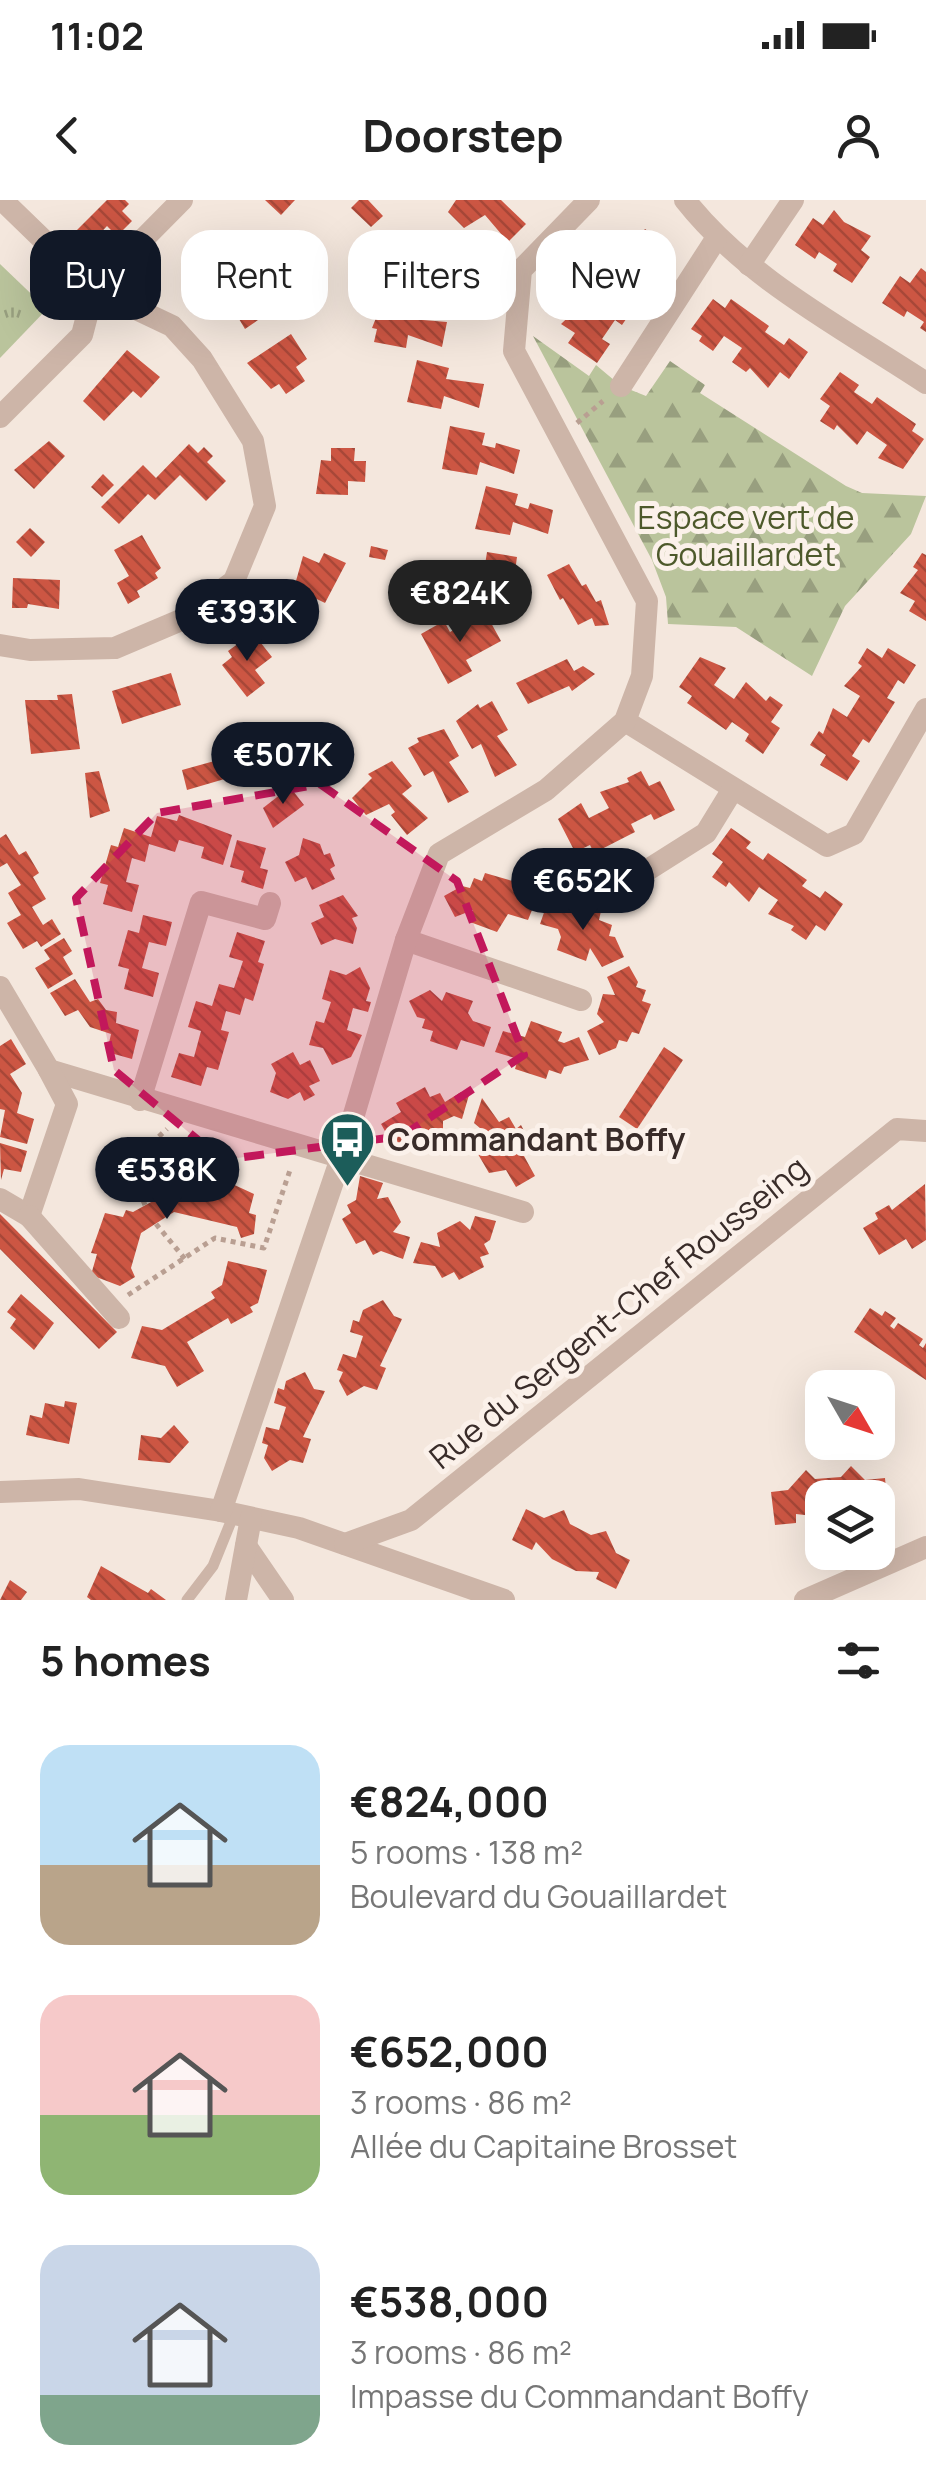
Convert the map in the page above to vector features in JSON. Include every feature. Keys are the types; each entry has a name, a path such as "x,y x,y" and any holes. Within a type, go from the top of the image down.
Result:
{"street":[{"path":"2,200 33,230"},
{"path":"152,230 182,200"},
{"path":"283,1600 246,1546 235,1514 406,940 439,854 546,790 625,720 642,676 648,601 514,351 521,270 589,200"},
{"path":"685,200 716,240 926,383"},
{"path":"749,265 793,200"},
{"path":"621,386 716,240"},
{"path":"0,417 82,335 86,320"},
{"path":"0,645 30,650 115,648 181,620 234,581 265,506 253,440 202,360 172,326 159,320"},
{"path":"625,720 827,846 854,834 926,708"},
{"path":"627,883 706,834 733,789"},
{"path":"140,1100 201,902 266,919 270,903"},
{"path":"406,940 581,1000"},
{"path":"0,986 67,1104 29,1216"},
{"path":"49,1070 523,1212"},
{"name":"Rue du Sergent-Chef Rousseing","path":"346,1544 411,1520 897,1129 926,1131"},
{"path":"0,1199 29,1216 113,1312"},
{"path":"0,1492 79,1488 235,1514 346,1544 504,1600"},
{"path":"236,1600 246,1546"},
{"path":"804,1600 926,1546"}],"lane":[{"path":"187,1600 213,1566 235,1514"}],"path":[{"path":"560,437 621,386"},
{"path":"144,1206 130,1172 132,1162 184,1113"},
{"path":"113,1312 215,1238 264,1248 298,1145"},
{"path":"156,1224 185,1259"}],"highlighted area":[{"path":"320,784 457,881 524,1055 402,1136 222,1160 114,1070 76,898 157,813"}],"green space":[{"path":"0,264 30,293 30,320 36,320 0,358"},
{"name":"Espace vert de Gouaillardet","path":"533,336 589,376 596,365 621,386 646,396 670,361 705,385 700,393 846,486 862,493 926,496 911,534 845,606 812,676 736,627 668,624 666,597 652,560"}],"building":[{"path":"107,200 125,200 129,204 122,211 132,221 123,230 107,226 103,230 77,230"},
{"path":"265,200 295,200 281,215"},
{"path":"359,200 368,200 383,216 371,227 351,208"},
{"path":"456,200 501,200 526,224 516,234 516,230 498,230 485,215 464,228 448,212"},
{"path":"834,210 844,222 871,236 861,250 870,257 852,283 833,271 837,264 819,252 815,259 795,245 813,218 823,225"},
{"path":"921,268 926,272 926,332 920,328 924,322 907,311 904,317 882,303 900,276 910,283"},
{"path":"713,299 725,308 731,299 769,326 765,332 784,345 789,338 808,352 789,379 780,372 768,388 750,368 746,372 732,362 742,348 724,336 713,351 699,341 702,336 691,329"},
{"path":"240,320 258,320 245,329"},
{"path":"375,320 447,322 442,347 408,335 406,348 374,342 377,329 372,328"},
{"path":"565,320 615,320 602,339 610,344 597,363 568,343 575,333 561,324"},
{"path":"291,334 307,359 296,367 305,381 286,394 279,384 271,389 247,363"},
{"path":"127,350 160,377 141,398 133,391 104,421 83,401"},
{"path":"417,360 449,368 446,379 484,384 479,408 444,396 441,409 407,402"},
{"path":"840,372 859,385 854,392 872,404 877,397 916,424 912,431 924,439 903,469 878,458 887,445 867,431 857,445 837,425 834,430 820,421 830,406 820,399"},
{"path":"450,426 485,433 482,445 495,448 496,443 520,450 514,474 480,462 477,475 442,469"},
{"path":"49,441 65,456 34,489 14,470"},
{"path":"189,444 198,453 204,447 213,456 207,462 226,481 206,501 180,475 155,500 148,494 119,524 101,507 143,465 156,478"},
{"path":"331,448 355,448 354,461 366,461 365,482 348,481 348,495 316,494 321,460 331,461"},
{"path":"103,474 114,485 102,497 91,487"},
{"path":"486,486 518,494 515,505 528,509 530,503 553,510 548,534 513,522 510,535 475,529"},
{"path":"30,528 45,542 31,557 16,542"},
{"path":"142,535 161,568 155,573 158,578 137,591 140,597 128,604 117,583 129,576 114,550"},
{"path":"371,546 388,550 385,560 369,557"},
{"path":"487,552 517,557 515,571 485,565"},
{"path":"324,553 346,563 325,603 294,588 303,556 319,563"},
{"path":"922,553 926,555 926,621 909,611 915,601 900,593 918,570 913,567"},
{"path":"569,564 596,602 601,600 609,625 595,626 592,618 578,625 563,598 560,600 547,575"},
{"path":"13,578 60,580 59,609 28,604 27,608 12,608"},
{"path":"485,612 501,641 466,660 472,671 448,684 421,634 444,621 450,632"},
{"path":"253,633 272,657 255,670 265,683 247,697 222,665 232,657 228,651"},
{"path":"867,648 882,658 888,648 916,665 904,684 898,680 887,698 895,702 869,743 863,739 852,756 860,761 847,781 820,765 826,755 810,745 819,731 823,734 833,708 847,717 860,696 844,686 862,666 858,663"},
{"path":"700,657 726,668 714,685 734,699 746,682 766,701 770,696 783,705 771,722 780,728 763,754 745,741 749,734 732,722 726,730 687,703 692,696 679,687"},
{"path":"567,659 574,671 583,666 595,674 572,691 569,686 528,704 516,683"},
{"path":"171,673 181,705 122,724 112,691"},
{"path":"72,694 80,749 31,754 25,700 58,700 57,695"},
{"path":"492,701 508,730 497,736 517,765 495,777 481,744 472,749 456,721 478,704 480,708"},
{"path":"444,729 459,756 449,762 469,792 448,803 433,771 424,776 408,748 419,742 417,738"},
{"path":"236,755 245,773 187,790 182,770"},
{"path":"392,761 412,786 402,794 428,818 407,835 391,815 395,812 389,804 366,815 352,798 372,778 368,774"},
{"path":"99,771 110,811 90,818 85,773"},
{"path":"641,771 649,786 660,781 675,810 654,820 651,814 631,824 635,832 594,853 590,845 575,852 558,819 581,803 589,818 609,808 600,792 629,782 627,778"},
{"path":"290,787 304,805 273,828 263,808"},
{"path":"179,815 232,835 223,865 201,858 204,847 179,840 175,852 149,844 145,862 132,858 126,882 139,885 132,912 103,904 108,885 100,883 111,845 118,847 124,828 151,837 157,816 177,821"},
{"path":"731,828 751,842 746,848 763,860 768,853 807,880 802,886 820,898 825,891 843,904 825,931 816,925 806,940 791,930 794,926 768,914 778,900 759,887 749,902 729,882 726,887 712,877 723,862 712,854"},
{"path":"6,834 19,855 26,851 39,873 33,877 46,899 32,907 43,925 52,919 61,934 41,947 37,941 23,949 7,923 21,915 8,893 21,885 7,863 0,867 0,838"},
{"path":"303,838 320,844 324,855 330,853 335,866 330,869 335,879 312,890 306,877 295,882 285,862 299,855"},
{"path":"237,840 266,848 260,868 268,870 263,889 241,882 244,871 230,867"},
{"path":"485,873 516,882 513,891 536,900 528,920 508,914 497,932 470,922 473,910 455,917 444,896 462,886 470,888 474,878 482,881"},
{"path":"343,895 358,916 352,918 357,928 353,944 335,939 321,945 311,923 324,917 319,905"},
{"path":"574,901 601,911 599,920 612,925 609,936 615,937 624,957 602,967 590,948 586,961 557,950 561,937 558,929 540,924 547,904 570,912"},
{"path":"143,915 172,922 166,946 149,942 142,968 159,973 153,997 124,989 129,969 118,966 128,930 139,933"},
{"path":"237,932 265,941 258,962 264,964 253,1001 245,998 240,1015 226,1011 221,1030 229,1032 218,1070 207,1067 201,1086 171,1077 179,1053 194,1057 201,1031 188,1027 196,1001 212,1006 219,984 234,988 243,961 229,957"},
{"path":"64,938 72,951 63,957 73,974 48,989 35,968 50,959 44,950"},
{"path":"629,966 638,982 636,987 646,990 642,1001 651,1004 639,1034 632,1032 627,1042 619,1040 616,1048 599,1055 587,1031 604,1022 597,1014 603,994 615,995 607,977"},
{"path":"360,967 370,988 366,1001 371,1002 368,1012 353,1008 347,1030 362,1035 351,1057 332,1065 323,1048 309,1045 316,1021 324,1023 331,1002 322,999 330,970 346,975"},
{"path":"75,979 90,1002 98,999 106,1010 117,1012 116,1023 139,1030 132,1059 107,1052 111,1034 90,1027 78,1010 65,1016 50,993"},
{"path":"430,990 442,1001 446,992 473,1001 468,1013 473,1021 491,1027 484,1047 461,1040 457,1050 430,1041 433,1031 422,1028 425,1019 417,1017 409,1001"},
{"path":"531,1021 562,1032 558,1041 564,1043 579,1037 589,1060 564,1067 561,1074 549,1070 546,1079 515,1069 518,1059 495,1052 503,1031 525,1037"},
{"path":"11,1039 26,1064 10,1074 22,1093 17,1113 34,1119 27,1144 0,1137 5,1110 0,1109 0,1046"},
{"path":"664,1047 683,1060 637,1129 619,1117"},
{"path":"293,1052 300,1065 310,1060 320,1081 309,1086 315,1095 304,1101 300,1092 288,1099 270,1092 276,1073 271,1064"},
{"path":"425,1087 430,1097 440,1093 445,1102 461,1092 469,1095 462,1119 454,1116 443,1121 443,1137 421,1150 417,1141 394,1147 381,1124 401,1112 396,1103"},
{"path":"482,1098 499,1122 509,1117 516,1129 521,1125 534,1150 524,1156 535,1176 516,1187 506,1170 489,1173 475,1149 485,1143 487,1134 474,1123"},
{"path":"0,1143 27,1151 21,1172 4,1169 1,1180"},
{"path":"168,1172 198,1175 196,1183 210,1193 216,1189 225,1192 228,1182 254,1194 249,1213 256,1215 254,1234 241,1238 237,1227 174,1212 141,1233 131,1268 135,1277 120,1286 91,1275 97,1254 91,1253 105,1213 123,1217 126,1210 133,1212 153,1201 156,1191 163,1193"},
{"path":"360,1176 383,1183 377,1199 388,1197 401,1222 393,1232 410,1237 403,1259 381,1251 373,1255 365,1240 356,1244 342,1219 351,1213 347,1205 356,1200"},
{"path":"925,1184 926,1240 912,1249 906,1239 879,1255 863,1228 878,1219 875,1213 889,1205 892,1210"},
{"path":"0,1214 117,1332 99,1349 0,1249"},
{"path":"475,1216 496,1221 490,1240 484,1244 489,1254 480,1257 484,1267 459,1280 454,1272 442,1278 435,1266 413,1263 421,1242 440,1247 437,1233 460,1221 470,1230"},
{"path":"228,1261 267,1270 258,1303 250,1307 253,1312 231,1324 228,1318 187,1342 204,1371 177,1387 165,1366 131,1358 142,1326 162,1330 215,1298 211,1292 222,1285"},
{"path":"21,1294 54,1323 34,1350 10,1328 16,1319 7,1312"},
{"path":"383,1300 394,1316 402,1319 380,1366 386,1368 377,1390 364,1386 347,1396 339,1381 343,1372 337,1370 343,1354 356,1358 363,1336 350,1332 353,1320 359,1322 363,1310"},
{"path":"870,1308 882,1316 885,1311 896,1318 890,1326 894,1329 898,1323 923,1339 919,1345 923,1348 926,1343 926,1380 854,1332"},
{"path":"305,1372 314,1389 325,1391 303,1437 311,1439 303,1463 290,1460 272,1471 264,1458 268,1445 262,1443 266,1427 279,1430 286,1407 274,1403 278,1388 284,1390 286,1381"},
{"path":"65,1401 77,1403 69,1444 26,1435 30,1415 42,1418 45,1403 64,1407"},
{"path":"174,1425 189,1442 170,1463 138,1460 141,1435 161,1438"},
{"path":"851,1466 865,1480 805,1480 805,1515 796,1514 796,1523 775,1525 771,1492 788,1490 806,1470 815,1479 841,1477"},
{"path":"526,1509 544,1518 564,1510 570,1524 591,1535 606,1531 616,1553 630,1560 616,1589 596,1579 599,1572 576,1571 552,1559 536,1542 532,1550 512,1540"},
{"path":"101,1566 166,1600 91,1600 87,1597"},
{"path":"10,1580 27,1592 21,1600 0,1600"}],"place":[{"name":"Commandant Boffy","path":"348,1188"}]}
